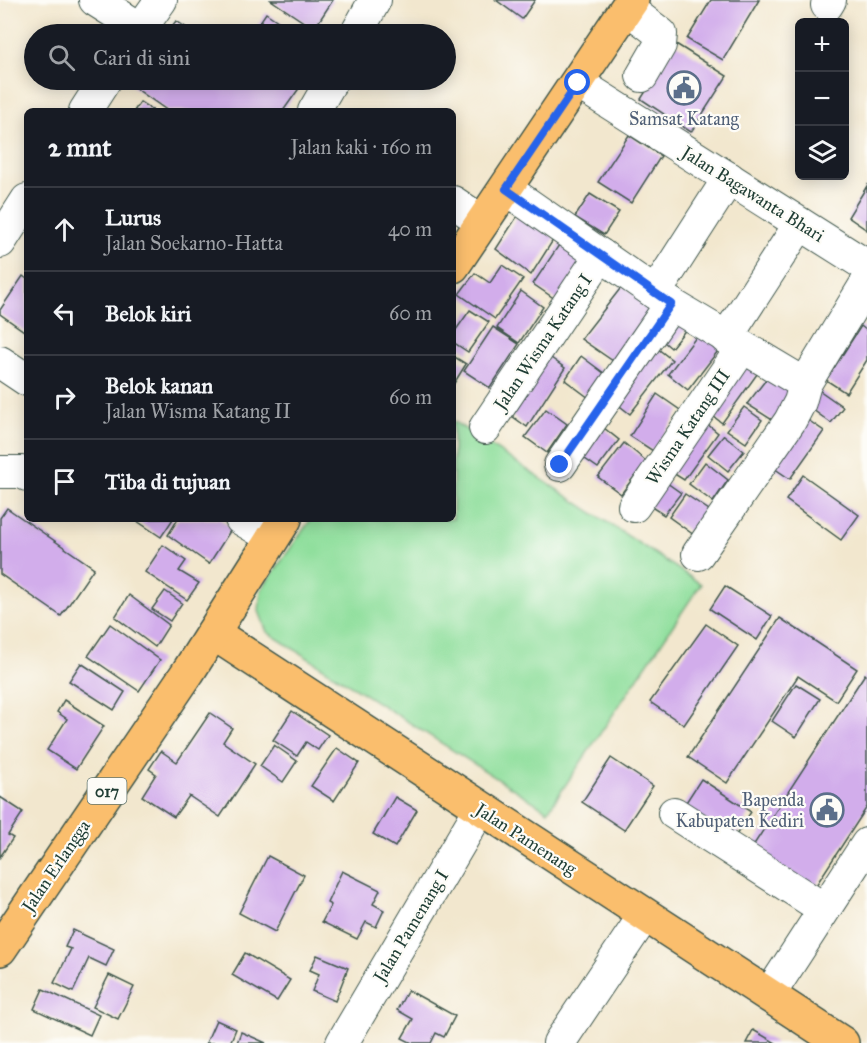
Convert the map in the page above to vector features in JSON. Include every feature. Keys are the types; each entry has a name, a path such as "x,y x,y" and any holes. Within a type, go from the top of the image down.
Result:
{"main road":[{"path":"456,262 630,4"},
{"name":"017","path":"213,633 279,528"},
{"name":"Jalan Pamenang","path":"213,633 842,1043"},
{"name":"Jalan Erlangga","path":"0,949 213,633"}],"street":[{"path":"95,0 128,24"},
{"path":"144,24 161,0"},
{"path":"362,24 375,0"},
{"path":"630,4 661,34 660,45 642,76"},
{"name":"Jalan Bagawanta Bhari","path":"578,83 867,266"},
{"path":"86,108 98,90"},
{"path":"317,108 327,90"},
{"path":"560,465 663,298 729,178"},
{"path":"506,189 663,298 805,384"},
{"path":"456,204 483,222"},
{"path":"0,242 24,205"},
{"name":"Wisma Katang III","path":"634,506 734,343 800,224"},
{"name":"Jalan Wisma Katang I","path":"484,428 601,255"},
{"path":"698,554 790,421 800,402 805,384 867,282"},
{"path":"0,362 24,378"},
{"path":"0,472 24,474"},
{"path":"254,522 279,528"},
{"name":"Jalan Pamenang I","path":"342,1043 480,809"},
{"path":"674,813 824,909"},
{"path":"769,995 867,844"},
{"path":"559,1043 644,916"}],"green space":[{"path":"456,423 701,584 548,811 267,632 259,611 261,590 309,522 456,522"}],"building":[{"path":"271,0 333,0 317,24 307,24"},
{"path":"496,0 535,0 522,19"},
{"path":"711,0 759,0 723,60 687,39"},
{"path":"266,13 282,24 259,24"},
{"name":"Samsat Katang","path":"676,44 727,76 691,132 641,99"},
{"path":"138,90 298,90 285,108 164,108"},
{"path":"140,102 149,108 136,108"},
{"path":"629,135 661,156 631,203 598,182"},
{"path":"867,186 867,230 848,217"},
{"path":"590,194 619,212 604,235 575,217"},
{"path":"520,212 555,237 531,275 496,249"},
{"path":"563,239 586,256 558,301 533,284"},
{"path":"502,265 523,279 495,319 459,294 475,273 490,283"},
{"path":"23,276 24,331 0,314 0,310"},
{"path":"623,285 655,308 616,363 581,339"},
{"path":"521,291 543,307 519,343 497,328"},
{"path":"470,310 489,322 468,352 456,344 456,330"},
{"path":"673,316 687,328 671,348 657,336"},
{"path":"861,326 867,331 867,360 846,393 826,380"},
{"path":"493,327 519,344 490,388 464,371"},
{"path":"700,332 721,347 688,390 668,374"},
{"path":"653,345 672,360 630,414 611,399"},
{"path":"544,353 565,368 527,427 505,411"},
{"path":"581,356 609,377 593,401 565,380"},
{"path":"456,358 466,364 456,380"},
{"path":"744,359 760,370 722,423 705,410"},
{"path":"768,377 794,393 777,423 747,404"},
{"path":"816,388 843,407 831,423 805,404"},
{"path":"657,394 680,410 653,451 630,436"},
{"path":"744,407 762,420 746,443 727,430"},
{"path":"546,409 567,424 547,453 525,437"},
{"path":"805,418 824,431 790,479 771,466"},
{"path":"701,419 718,433 684,480 665,468"},
{"path":"599,424 619,440 598,468 578,454"},
{"path":"724,435 744,451 728,471 708,455"},
{"path":"624,443 646,461 621,494 598,477"},
{"path":"705,462 728,480 713,502 689,484"},
{"path":"803,475 859,515 841,540 786,500"},
{"path":"660,478 681,493 664,515 642,501"},
{"path":"685,494 709,510 694,535 669,517"},
{"path":"7,508 24,522 27,522 94,568 61,616 0,574 0,518"},
{"path":"138,522 171,522 161,537"},
{"path":"176,522 223,522 232,528 209,564 168,535"},
{"path":"163,545 186,561 179,571 199,583 187,600 145,572"},
{"path":"725,586 772,616 757,640 710,609"},
{"path":"165,591 182,603 170,621 152,609"},
{"path":"129,595 169,625 155,647 115,617"},
{"path":"780,618 857,669 836,701 798,676 727,783 688,757"},
{"path":"110,624 160,660 139,691 88,656"},
{"path":"706,624 738,646 684,725 650,702"},
{"path":"81,663 125,692 114,710 69,681"},
{"path":"865,674 867,676 867,807 813,890 751,849"},
{"path":"796,684 820,699 796,737 772,721"},
{"path":"64,700 104,726 76,769 47,750 67,719 57,712"},
{"path":"292,711 328,735 318,750 306,742 297,756 273,740"},
{"path":"210,713 232,728 223,742 255,764 220,817 189,796 174,817 142,796 156,774 149,769 161,751 177,762"},
{"path":"274,745 297,761 283,782 260,766"},
{"path":"337,748 359,763 334,801 311,786"},
{"path":"611,758 653,786 624,830 582,802"},
{"path":"701,779 751,812 731,843 681,810"},
{"path":"0,797 23,812 8,835 13,838 0,857"},
{"path":"395,797 417,810 395,847 373,834"},
{"path":"268,856 304,875 275,932 239,913"},
{"path":"342,871 380,890 373,904 384,910 376,927 366,922 357,939 322,922 331,905 327,903"},
{"path":"73,930 114,949 106,966 89,958 73,992 54,983 71,949 65,947"},
{"path":"245,953 290,980 277,1001 232,975"},
{"path":"317,955 348,968 335,1001 312,991 319,974 310,970"},
{"path":"109,975 134,987 118,1019 93,1007"},
{"path":"43,989 99,1015 90,1035 34,1009"},
{"path":"408,990 455,1016 444,1037 436,1033 431,1043 412,1043 402,1038 413,1019 397,1010"},
{"path":"216,1020 236,1029 230,1043 206,1043"},
{"path":"753,1030 776,1043 746,1043"},
{"path":"241,1032 266,1043 237,1043"}],"place":[{"name":"Samsat Katang","path":"684,88"},
{"name":"Bapenda Kabupaten Kediri","path":"827,810"}],"route":[{"path":"560,465 671,304 506,189 578,83"}]}
